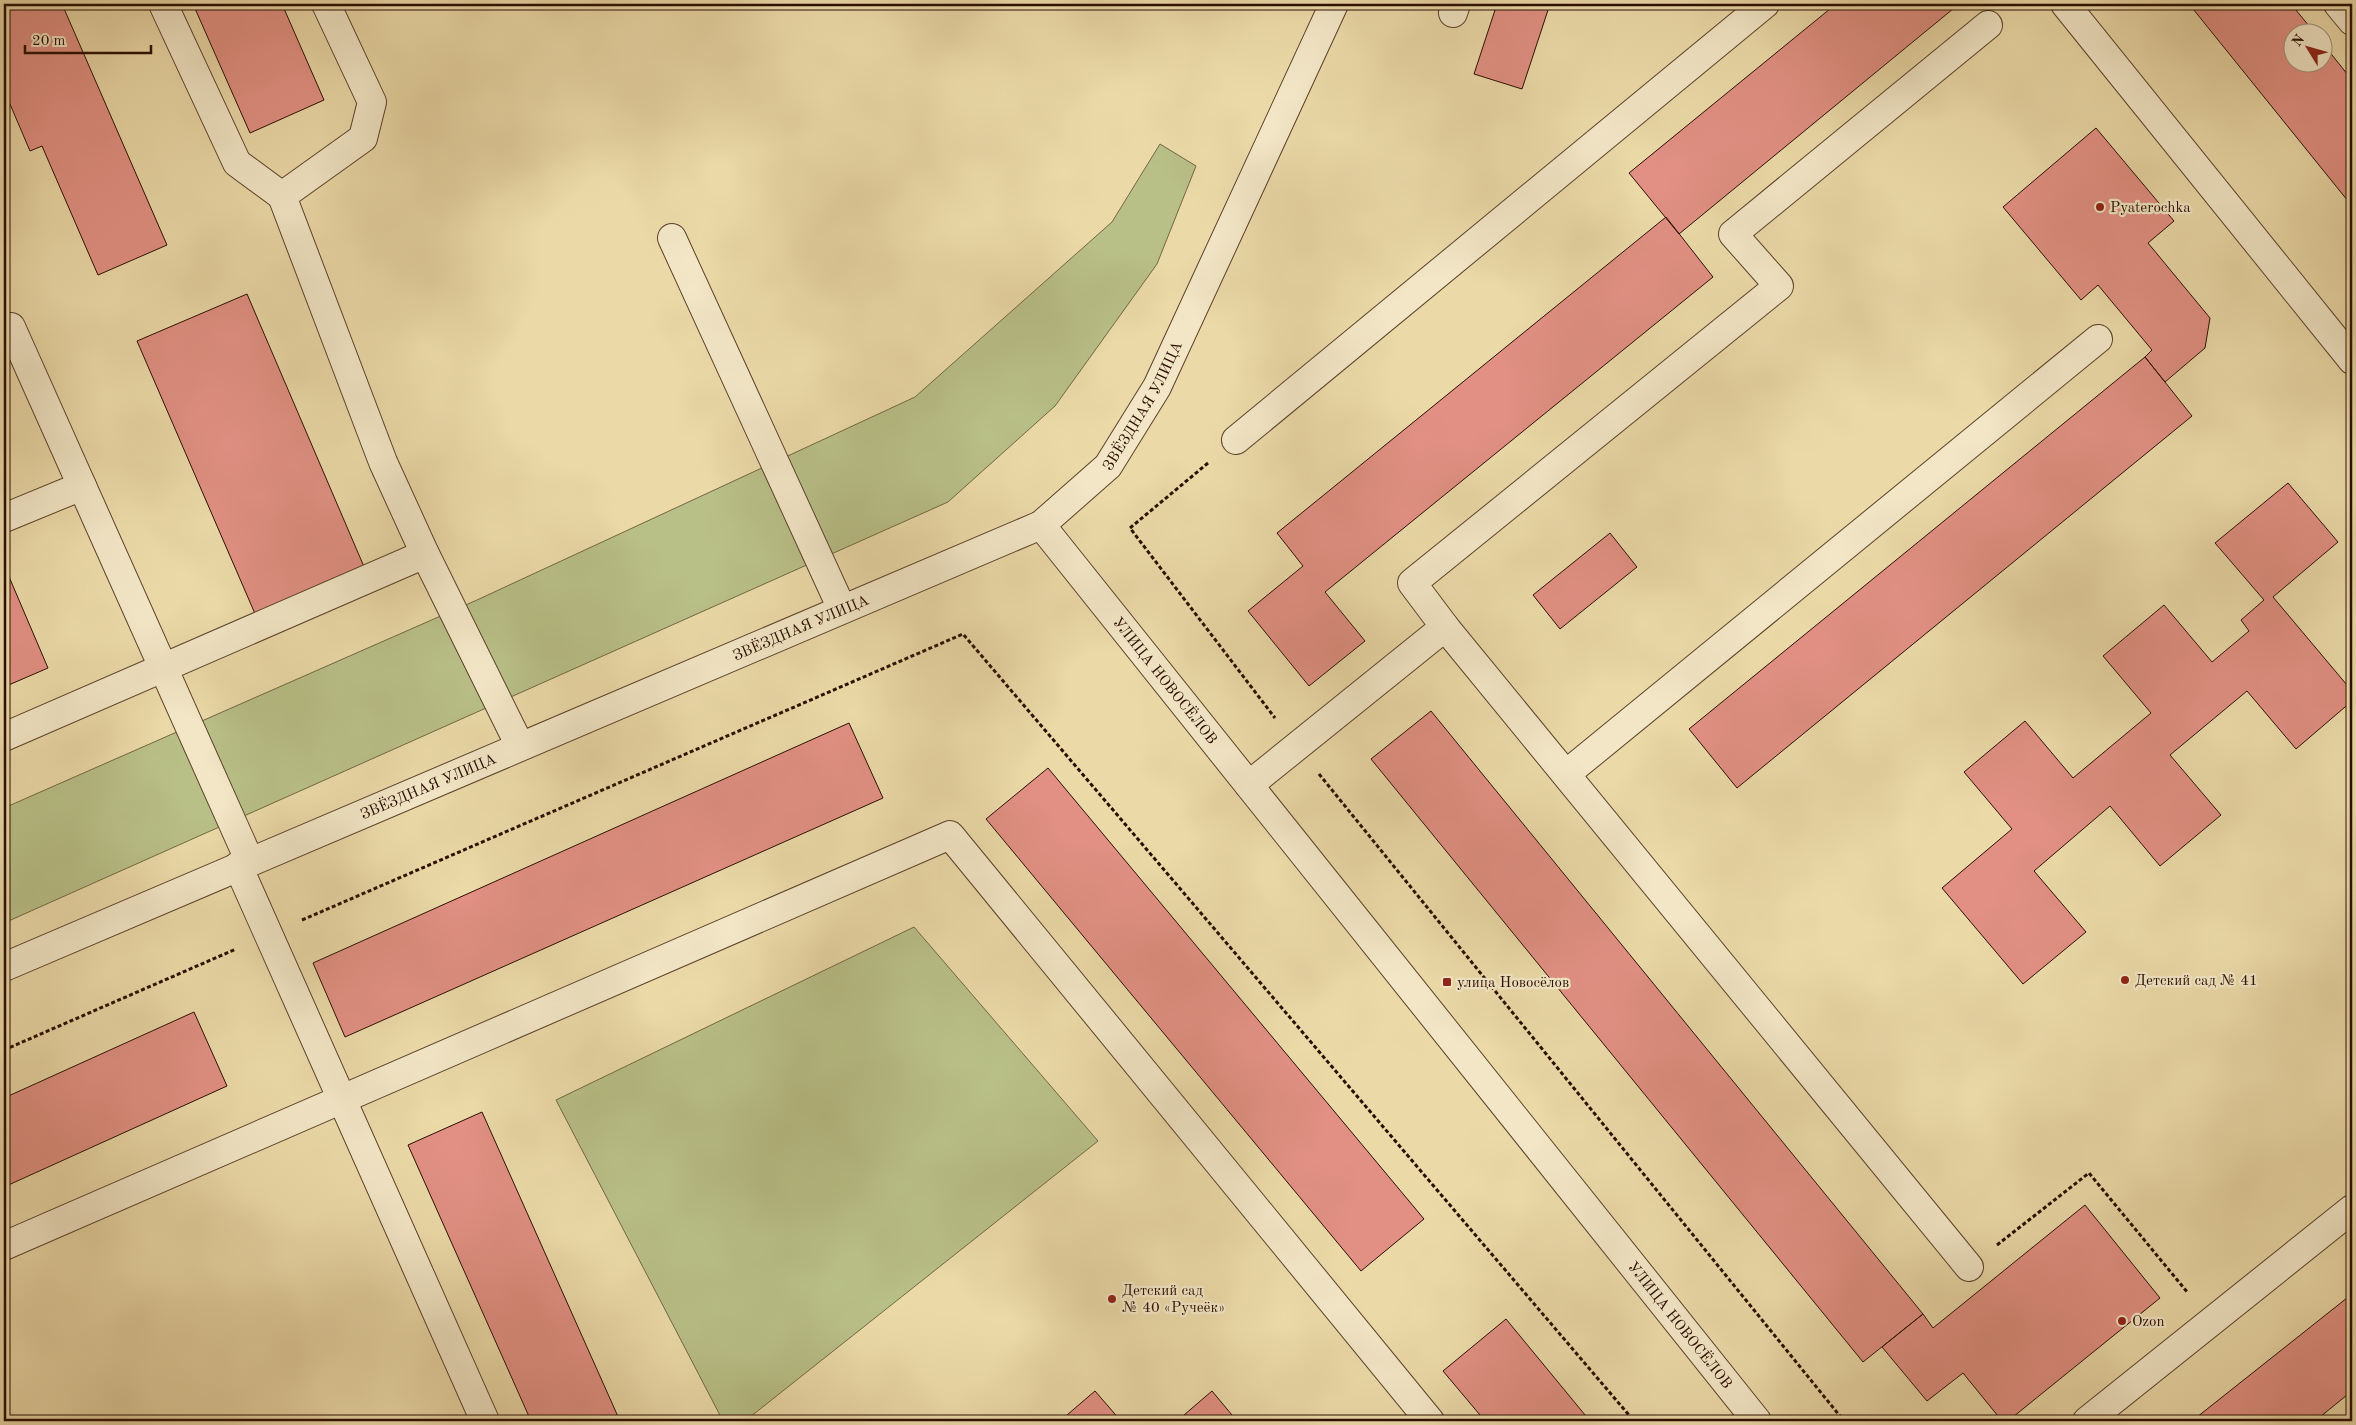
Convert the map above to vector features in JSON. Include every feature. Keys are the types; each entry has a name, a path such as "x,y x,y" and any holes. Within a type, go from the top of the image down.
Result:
{"street":[{"path":"163,4 237,163 282,196 384,462 425,554 520,746"},
{"path":"282,196 363,138 372,102 326,4"},
{"name":"ЗВЁЗДНАЯ УЛИЦА","path":"4,967 1041,525 1108,466 1157,387 1334,4"},
{"path":"1236,440 1765,4"},
{"path":"2066,4 2352,360"},
{"path":"2338,4 2352,21"},
{"path":"1969,1267 1445,627 1412,583 1779,286 1733,234 1988,25"},
{"path":"672,238 842,609"},
{"path":"11,327 164,668 244,864 269,934 485,1421"},
{"path":"1566,774 2098,339"},
{"path":"4,518 82,486"},
{"name":"УЛИЦА НОВОСЁЛОВ","path":"1041,525 1757,1421"},
{"path":"4,737 425,554"},
{"path":"1249,785 1445,627"},
{"path":"4,1246 950,835 1430,1421"},
{"path":"2090,1421 2352,1209"}],"path":[{"path":"1236,440 1130,528 1297,746 1844,1421"},
{"path":"4,1050 963,634 1634,1421"},
{"path":"1969,1267 2088,1173 2212,1321"}],"green space":[{"path":"1160,144 1196,166 1157,264 1055,406 948,502 4,923 4,808 477,600 915,397 1112,222"},
{"path":"914,927 1098,1141 745,1421 723,1421 556,1100"}],"building":[{"path":"4,4 62,4 167,245 98,275 42,146 30,151 4,90"},
{"path":"193,4 282,4 324,100 250,133"},
{"path":"1497,4 1550,4 1522,89 1474,74"},
{"path":"1836,4 1959,4 1679,234 1629,173"},
{"path":"2189,4 2291,4 2306,22 2284,22 2284,72 2334,72 2334,58 2352,80 2352,206"},
{"path":"2096,128 2174,221 2148,243 2210,318 2205,348 2165,382 2145,357 2152,350 2098,285 2081,300 2003,207"},
{"path":"1666,217 1713,277 1325,592 1365,641 1309,686 1248,611 1303,566 1277,533"},
{"path":"247,294 365,569 256,616 137,341"},
{"path":"2145,357 2192,416 1737,788 1689,729"},
{"path":"2288,483 2338,542 2273,597 2352,691 2352,701 2296,749 2247,691 2170,755 2221,815 2160,866 2110,806 2034,871 2086,932 2023,984 1942,888 2012,829 1964,772 2025,721 2073,778 2151,713 2103,656 2164,605 2212,662 2249,631 2241,620 2264,600 2215,543"},
{"path":"1610,533 1637,567 1560,629 1533,595"},
{"path":"4,565 48,668 4,687"},
{"path":"1431,711 1923,1314 1863,1362 1371,759"},
{"path":"849,723 883,798 345,1037 313,963"},
{"path":"1048,768 1424,1219 1361,1271 986,819"},
{"path":"194,1012 227,1086 4,1187 4,1098"},
{"path":"482,1112 620,1421 531,1421 408,1145"},
{"path":"2085,1205 2160,1298 2008,1421 2002,1421 1963,1373 1927,1401 1882,1347 1923,1314 1933,1328"},
{"path":"2352,1294 2352,1391 2315,1421 2192,1421"},
{"path":"1506,1319 1590,1421 1485,1421 1443,1371"},
{"path":"1095,1391 1121,1421 1060,1421"},
{"path":"1212,1391 1237,1421 1177,1421"}],"place":[{"name":"Pyaterochka","path":"2100,207"},
{"name":"Детский сад № 41","path":"2125,980"},
{"name":"улица Новосёлов","path":"1447,982"},
{"name":"Детский сад № 40 «Ручеёк»","path":"1112,1299"},
{"name":"Ozon","path":"2122,1321"}]}
